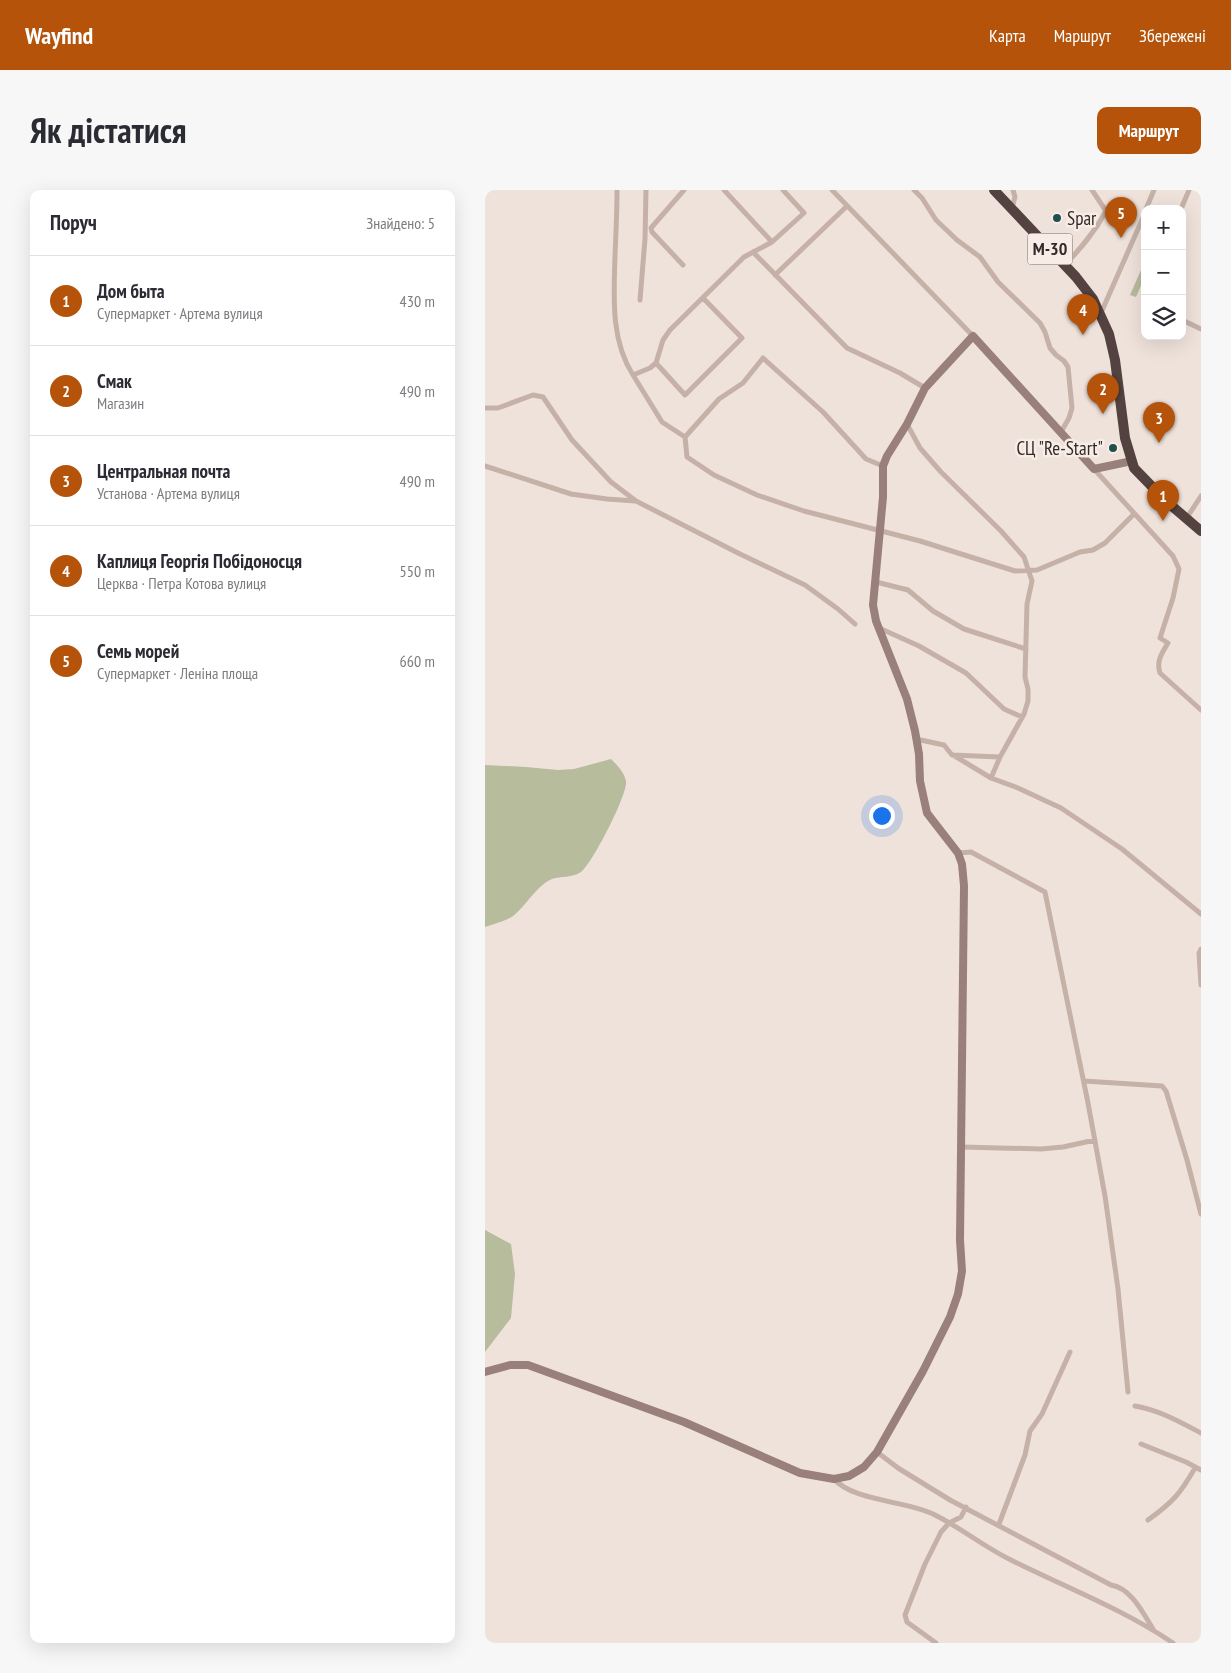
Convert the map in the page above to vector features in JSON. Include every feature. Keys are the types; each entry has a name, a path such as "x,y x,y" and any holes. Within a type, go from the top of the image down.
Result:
{"highway":[{"name":"М-30","path":"994,190 1082,284 1101,313 1109,334 1115,360 1125,438 1133,464 1152,488 1201,530"}],"street":[{"path":"617,190 615,319 619,344 627,367 662,422 685,437"},
{"path":"640,300 645,239 646,190"},
{"path":"683,265 652,232 651,228 684,190"},
{"path":"724,190 773,242"},
{"path":"633,375 656,364 663,340 671,330 744,256 773,242 804,213 783,190"},
{"path":"832,190 973,336 1173,556 1179,569 1173,598 1160,638 1168,643 1159,660 1158,667 1160,673 1201,710"},
{"path":"914,190 922,198 936,220 979,257 998,282 1040,323 1050,348 1068,367 1072,408 1061,432"},
{"path":"1011,208 1015,197 1013,190"},
{"path":"1065,265 1089,240 1098,227 1105,211 1092,190"},
{"path":"1148,205 1154,190"},
{"path":"1183,205 1189,190"},
{"path":"775,274 847,206"},
{"path":"1101,313 1141,222"},
{"path":"753,252 847,348 900,373 925,388"},
{"path":"656,364 685,395 742,338 703,298"},
{"path":"1186,322 1201,329"},
{"path":"485,1372 510,1365 528,1365 684,1422 800,1473 834,1479 849,1476 864,1467 877,1452 923,1371 950,1318 958,1294 962,1271 960,1240 964,886 962,864 958,853 941,834 927,813 920,781 916,739 907,699 879,628 873,605 883,497 883,466 925,388 973,336"},
{"path":"883,466 866,459 823,412 763,358 743,383 719,399 685,437 687,457 714,475 757,495 804,511 880,530 1015,571 1037,570 1080,552 1093,550 1105,543 1134,514"},
{"path":"485,408 498,408 533,395 543,397 572,440 611,482 636,501 805,585 855,624"},
{"path":"907,424 920,448 941,472 1001,530 1024,557 1032,581 1027,604 1025,677 1028,701 1022,717 1000,756 991,778"},
{"path":"1094,469 1133,464"},
{"path":"485,466 571,494 636,501"},
{"path":"1186,519 1201,496"},
{"path":"875,582 907,590 933,611 964,629 1026,649"},
{"path":"879,628 919,646 959,669 1004,709 1022,717"},
{"path":"916,739 944,745 952,754 991,778 1061,808 1122,850 1201,914"},
{"path":"952,754 1000,756"},
{"path":"958,853 971,852 1045,892 1095,1140 1118,1289 1128,1392"},
{"path":"1201,949 1199,953 1201,985"},
{"path":"1083,1080 1161,1086 1166,1091 1201,1214"},
{"path":"962,1147 1041,1150 1095,1140"},
{"path":"999,1524 1025,1455 1030,1431 1042,1414 1070,1352"},
{"path":"1135,1406 1149,1408 1201,1433"},
{"path":"1141,1444 1186,1462 1198,1469 1170,1505 1148,1520"},
{"path":"877,1452 898,1468 966,1507 1111,1585 1118,1586 1135,1601 1155,1631"},
{"path":"834,1479 840,1486 931,1513 1009,1559 1053,1579 1155,1631 1173,1643"},
{"path":"936,1643 907,1622 905,1615 925,1564 941,1532 949,1523 961,1517 966,1507"}],"green space":[{"path":"1141,270 1141,285 1136,297 1130,295"},
{"path":"611,759 624,775 626,781 625,788 616,813 586,866 578,874 555,878 547,882 513,916 485,927 485,765 558,770 574,769"},
{"path":"485,1230 511,1244 515,1274 511,1318 485,1352"}],"place":[{"name":"Spar","path":"1057,218"},
{"name":"Семь морей","path":"1121,238"},
{"name":"Каплиця Георгія Побідоносця","path":"1083,335"},
{"name":"Смак","path":"1103,414"},
{"name":"Центральная почта","path":"1159,443"},
{"name":"СЦ \"Re-Start\"","path":"1113,448"},
{"name":"Дом быта","path":"1163,521"}]}
